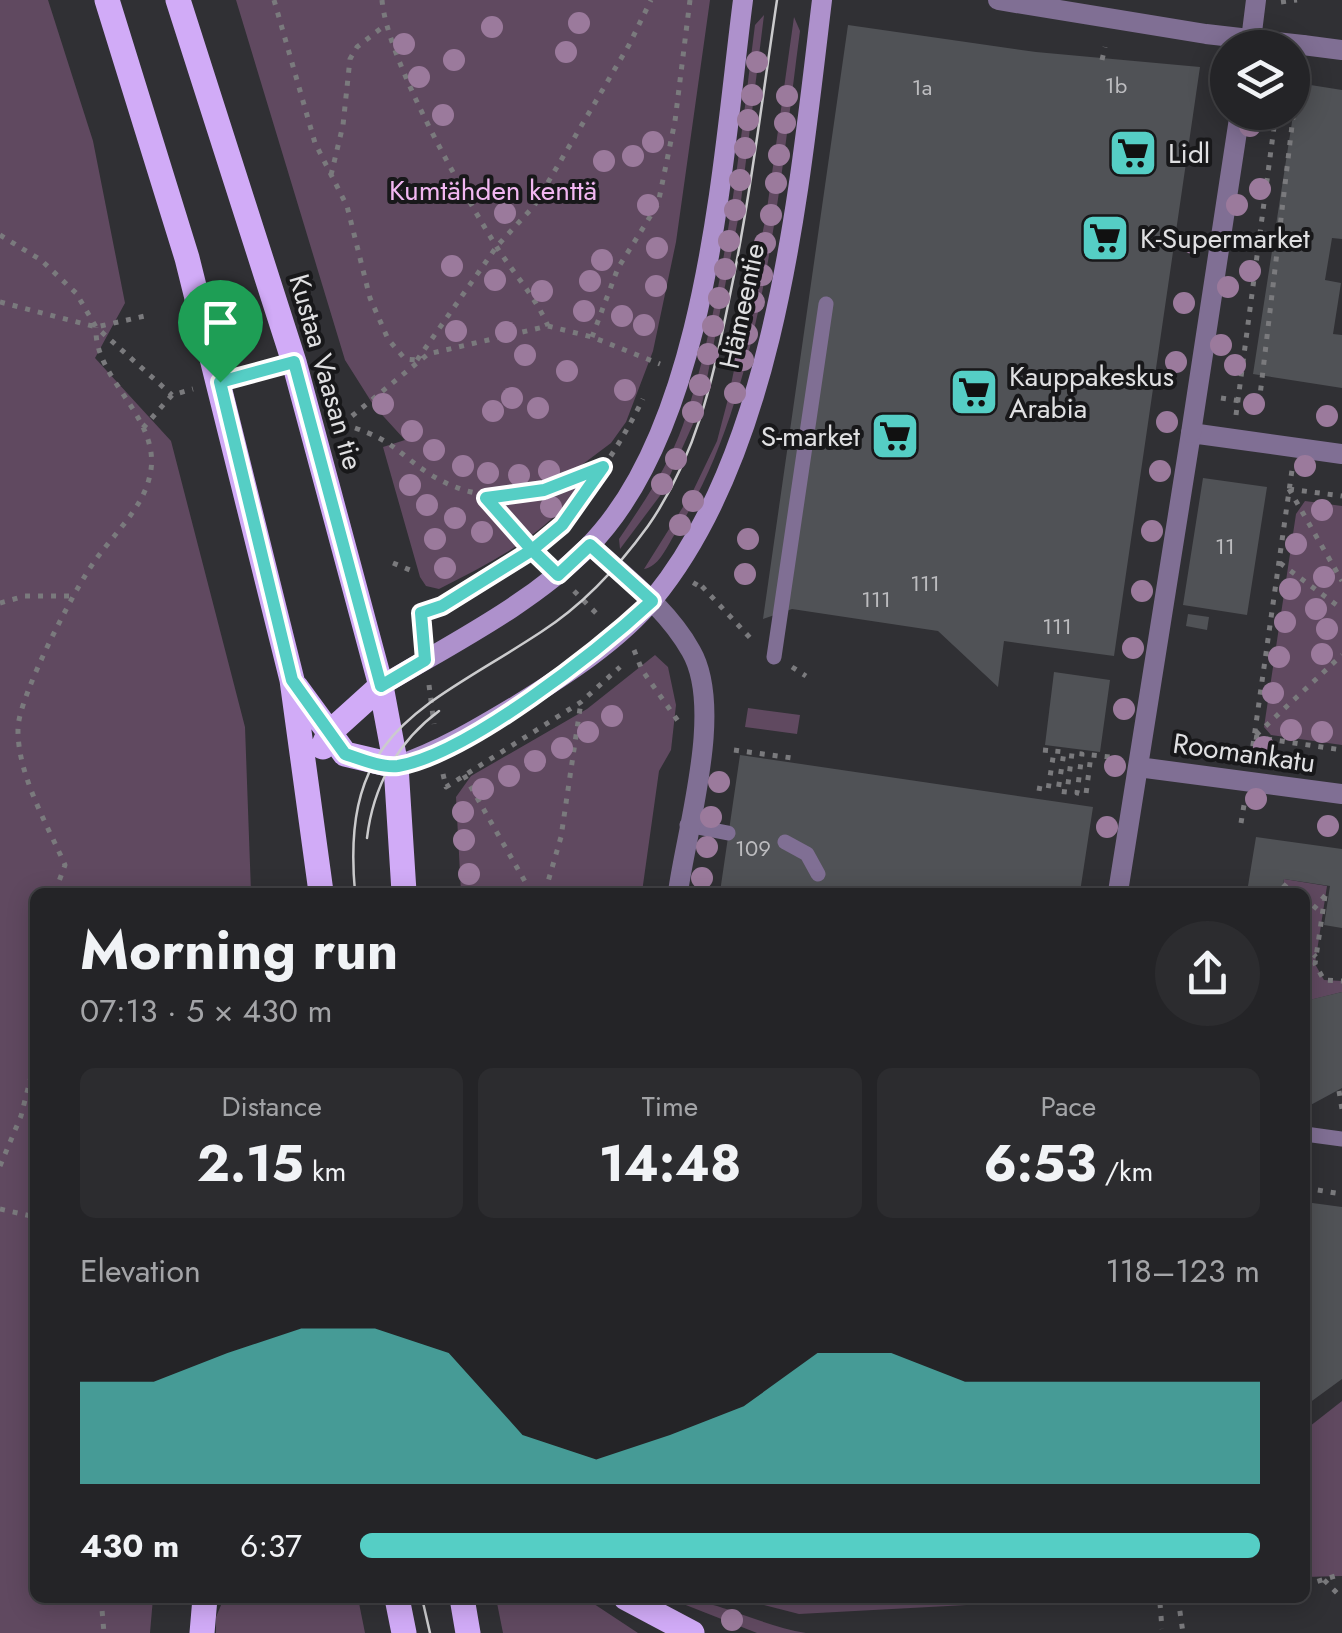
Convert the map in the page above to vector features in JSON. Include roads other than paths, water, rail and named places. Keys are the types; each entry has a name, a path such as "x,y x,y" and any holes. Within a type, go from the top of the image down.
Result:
{"main road":[{"path":"108,0 220,382 292,680 322,888"},
{"name":"Kustaa Vaasan tie","path":"178,0 294,362 381,686 396,766"},
{"name":"Hämeentie","path":"381,686 558,575 590,545 622,506 650,458 675,392 716,204 743,0"},
{"name":"Hämeentie","path":"396,766 438,752 551,684 652,601 678,565 733,460 752,404 793,208 822,0"},
{"path":"292,680 345,754 396,766 404,888"},
{"path":"310,792 329,733 381,686"},
{"path":"202,1633 205,1603"},
{"path":"398,1603 404,1633"},
{"path":"463,1603 468,1633"},
{"path":"635,1603 692,1633"}],"street":[{"path":"998,0 1210,37"},
{"path":"1252,30 1256,0"},
{"path":"1310,45 1342,50"},
{"path":"1119,888 1237,130"},
{"path":"1192,432 1342,454"},
{"path":"590,545 652,601 690,650 706,696 700,765 679,888"},
{"name":"Roomankatu","path":"1138,767 1342,794"}],"lane":[{"path":"774,657 826,304"},
{"path":"687,825 728,834"},
{"path":"785,842 807,854 818,874"},
{"path":"1310,1135 1342,1140"}],"tram line":[{"path":"355,888 354,837 361,793 376,758 398,730 427,705 541,632 586,597 648,526 679,473 709,388 723,330 777,0"},
{"path":"367,838 375,801 389,767 411,737 439,711"},
{"path":"423,1603 430,1633"}],"place":[{"name":"Lidl","path":"1133,153"},
{"name":"K-Supermarket","path":"1105,238"},
{"name":"Kauppakeskus Arabia","path":"974,392"},
{"name":"S-market","path":"895,436"}],"park label":[{"name":"Kumtähden kenttä","path":"493,190"}]}
